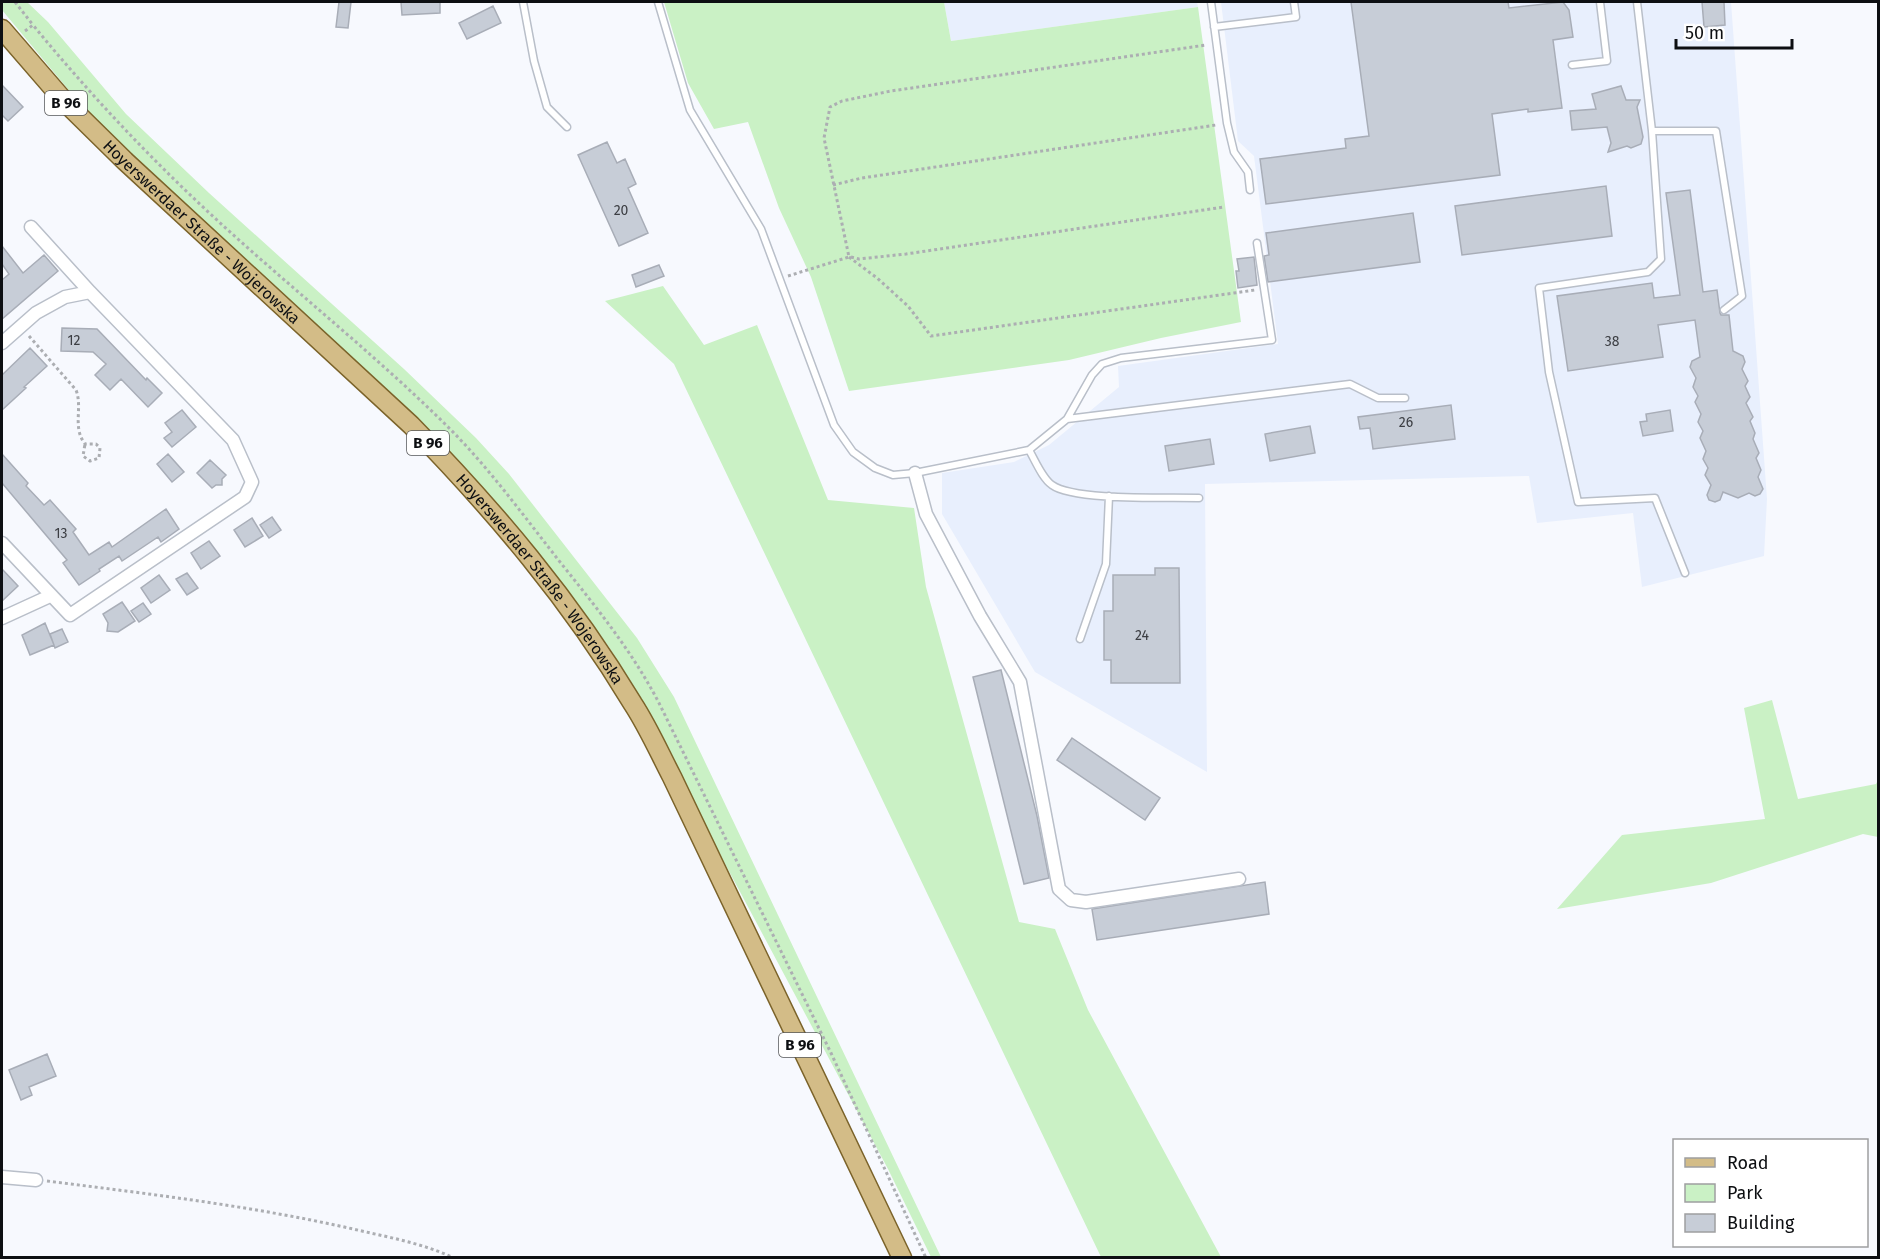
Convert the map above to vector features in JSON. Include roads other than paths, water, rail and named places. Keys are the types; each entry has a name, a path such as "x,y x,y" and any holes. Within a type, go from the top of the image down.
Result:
{"main road":[{"name":"Hoyerswerdaer Straße - Wojerowska","path":"6,36 66,103 124,161 411,425 482,500 535,562 634,705 672,777 902,1257"}],"street":[{"path":"2,543 70,615 245,497 252,482 233,440 90,292 31,227"},
{"path":"2,343 36,313 64,297 90,292"},
{"path":"915,473 926,514 980,616 1020,681 1059,889 1071,900 1086,902 1239,879"},
{"path":"2,618 50,596"},
{"path":"2,1177 36,1180"}],"lane":[{"path":"523,2 534,62 548,107 567,128"},
{"path":"658,2 690,110 761,229 834,425 853,452 875,468 893,475 915,473 1029,450 1067,419 1092,375 1102,364 1121,358 1272,340 1257,243"},
{"path":"1211,2 1227,123 1234,152 1248,172 1250,190"},
{"path":"1214,27 1296,17 1294,2"},
{"path":"1572,65 1607,61 1600,2"},
{"path":"1636,2 1652,131 1661,259 1648,272 1539,288 1549,372 1578,502 1655,498 1685,573"},
{"path":"1652,131 1716,131 1742,296 1724,310"},
{"path":"1067,419 1350,384 1378,398 1405,398"},
{"path":"1029,450 1049,484 1062,491 1109,496 1199,498"},
{"path":"1080,639 1106,564 1109,496"}]}
